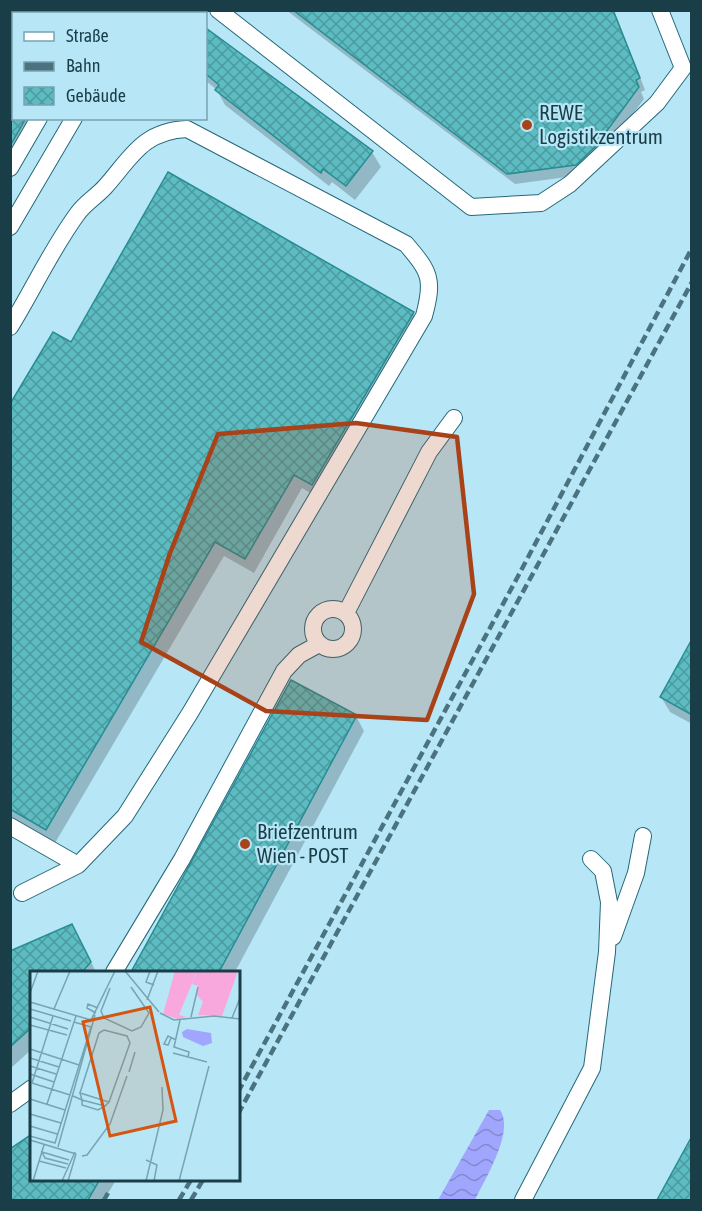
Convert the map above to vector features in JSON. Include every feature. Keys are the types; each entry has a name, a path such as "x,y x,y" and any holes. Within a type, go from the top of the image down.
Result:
{"street":[{"path":"218,10 471,207 541,203 570,184 657,103 683,68 660,10"},
{"path":"10,168 38,120"},
{"path":"10,227 73,120"},
{"path":"10,327 79,211 104,188 136,148 150,138 171,129 187,129 406,244 426,268 431,290 424,316 190,714 124,816 78,866 14,892"},
{"path":"346,613 429,452 454,418"},
{"path":"333,609 346,613 353,624 348,642 338,649 319,644 315,639 313,625 320,613 333,609"},
{"path":"115,971 182,859 284,671 299,655 319,644"},
{"path":"10,826 78,866"},
{"path":"607,952 636,873 643,836"},
{"path":"523,1200 592,1068 607,952 607,884 603,871 591,859"},
{"path":"10,1104 30,1089"}],"highlighted area":[{"path":"356,423 457,437 474,594 427,720 266,711 141,642 170,553 218,434"}],"water":[{"path":"489,1110 500,1110 504,1119 504,1130 497,1155 475,1200 438,1200"}],"building":[{"name":"REWE Logistikzentrum","path":"293,10 613,10 640,78 636,80 639,87 595,147 576,165 507,174"},
{"path":"207,29 373,151 346,186 323,169 321,173 215,90 219,85 207,75"},
{"path":"10,118 25,120 10,146"},
{"path":"168,172 414,312 312,485 294,475 245,559 215,542 46,830 10,809 10,404 53,332 71,342"},
{"path":"692,639 692,715 660,697"},
{"name":"Briefzentrum Wien - POST","path":"291,680 357,715 220,971 132,971"},
{"path":"72,924 91,962 83,971 30,971 30,1029 10,1047 10,951"},
{"path":"30,1135 30,1181 99,1181 88,1200 10,1200 10,1149"},
{"path":"692,1136 692,1200 657,1200"}],"railway":[{"path":"240,1088 516,580 692,248"},
{"path":"240,1110 692,282"},
{"path":"179,1200 190,1181"},
{"path":"191,1200 202,1181"},
{"path":"104,1200 108,1193"}],"place":[{"name":"REWE Logistikzentrum","path":"527,125"},
{"name":"Briefzentrum Wien - POST","path":"245,844"}]}
